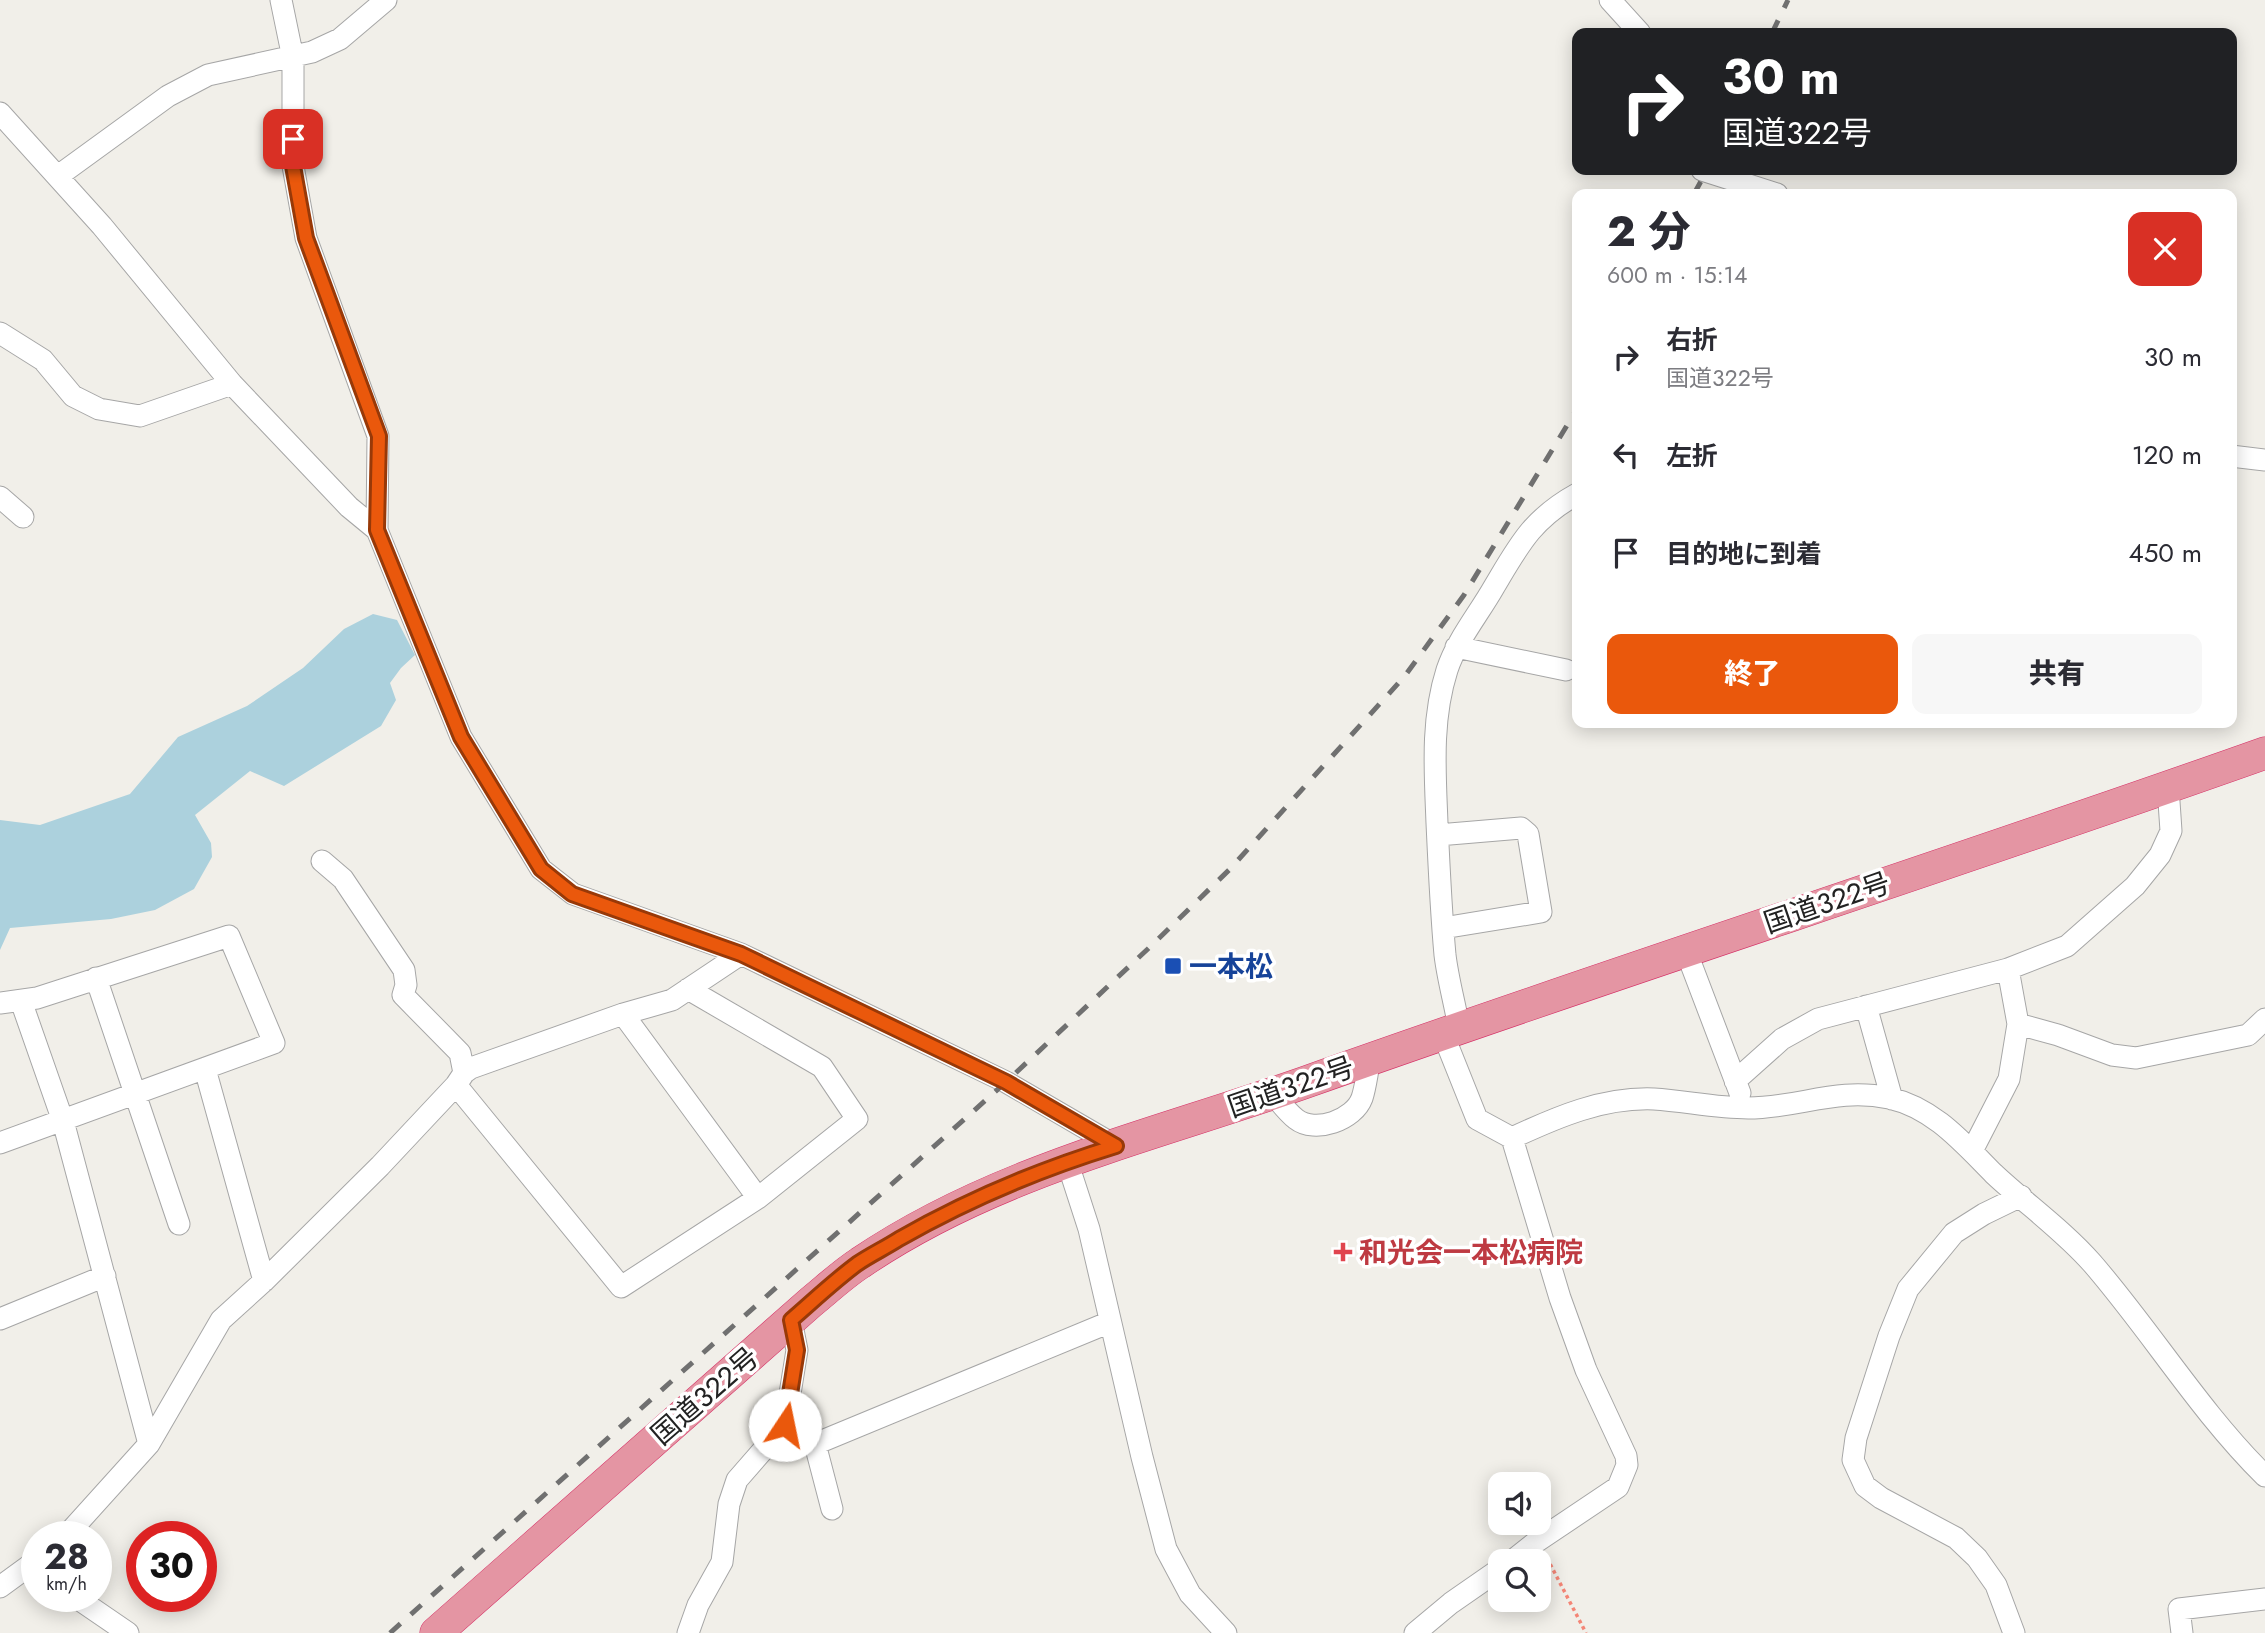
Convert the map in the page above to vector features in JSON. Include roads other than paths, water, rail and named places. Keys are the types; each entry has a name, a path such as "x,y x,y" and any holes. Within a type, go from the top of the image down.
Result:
{"highway":[{"name":"国道322号","path":"436,1633 791,1320 859,1264 925,1224 995,1190 1067,1161 1273,1094 2265,753"}],"street":[{"path":"281,0 293,58 293,166 306,238 379,436 377,530 461,737 541,869 572,894 741,954 1006,1082 1116,1146"},
{"path":"58,176 168,96 208,75 293,58 340,39 386,0"},
{"path":"1610,0 1635,28"},
{"path":"0,113 58,176 232,384 349,507 377,530"},
{"path":"1718,175 1761,189"},
{"path":"0,333 43,360 73,396 99,409 140,416 232,384"},
{"path":"2237,457 2265,460"},
{"path":"0,497 23,517"},
{"path":"1527,1549 1618,1487 1627,1465 1626,1456 1586,1370 1560,1298 1512,1138 1477,1119 1451,1031 1434,754 1436,720 1456,647 1523,538 1540,519 1572,497"},
{"path":"1456,647 1566,670"},
{"path":"1735,1081 1782,1038 1818,1019 2008,969 2067,946 2135,886 2160,855 2171,831 2168,787"},
{"path":"1438,835 1521,828 1528,834 1541,912 1443,928"},
{"path":"322,861 343,879 404,970 403,995 460,1053 460,1079 621,1287 758,1198 857,1119 822,1067 688,989"},
{"path":"0,1143 63,1121 136,1095 274,1043 229,936 10,1002 63,1121 149,1444"},
{"path":"1686,951 1745,1108"},
{"path":"80,1521 149,1444 220,1320 264,1281 380,1166 471,1068 623,1014 672,1000 741,954"},
{"path":"1972,1151 2009,1079 2018,1024 2008,969"},
{"path":"96,978 179,1224"},
{"path":"1866,1006 1892,1099"},
{"path":"623,1014 758,1198"},
{"path":"2018,1024 2112,1055 2136,1058 2248,1035 2265,1019"},
{"path":"1273,1094 1298,1121 1332,1123 1348,1117 1356,1109 1362,1098 1370,1060"},
{"path":"205,1069 264,1281"},
{"path":"1512,1138 1589,1106 1652,1099 1745,1108 1784,1106 1847,1093 1892,1099 1910,1105 1952,1130 2090,1261 2201,1401 2265,1476"},
{"path":"1067,1161 1089,1229 1166,1549 1190,1594 1226,1633"},
{"path":"2014,1633 1996,1585 1978,1558 1956,1538 1881,1498 1865,1486 1853,1460 1856,1438 1889,1336 1908,1289 1954,1233 1984,1214 2021,1196"},
{"path":"0,1319 105,1276"},
{"path":"688,1633 698,1605 722,1562 729,1504 737,1480 785,1425 797,1350 791,1320"},
{"path":"832,1509 816,1444 1111,1322"},
{"path":"0,1587 21,1573"},
{"path":"1415,1633 1488,1577"},
{"path":"2182,1633 2179,1609 2265,1599"},
{"path":"97,1612 128,1633"}],"water":[{"path":"373,614 397,620 415,655 390,683 396,700 381,726 284,786 250,771 195,815 211,843 212,857 194,889 155,910 111,919 10,928 0,950 0,820 40,825 130,794 178,737 247,706 303,668 344,629"}],"railway":[{"path":"1774,28 1788,0"},
{"path":"1697,189 1704,175"},
{"path":"390,1633 1006,1082 1229,870 1404,677 1464,595 1572,417"}],"place":[{"name":"一本松","path":"1173,966"},
{"name":"和光会一本松病院","path":"1343,1252"}]}
